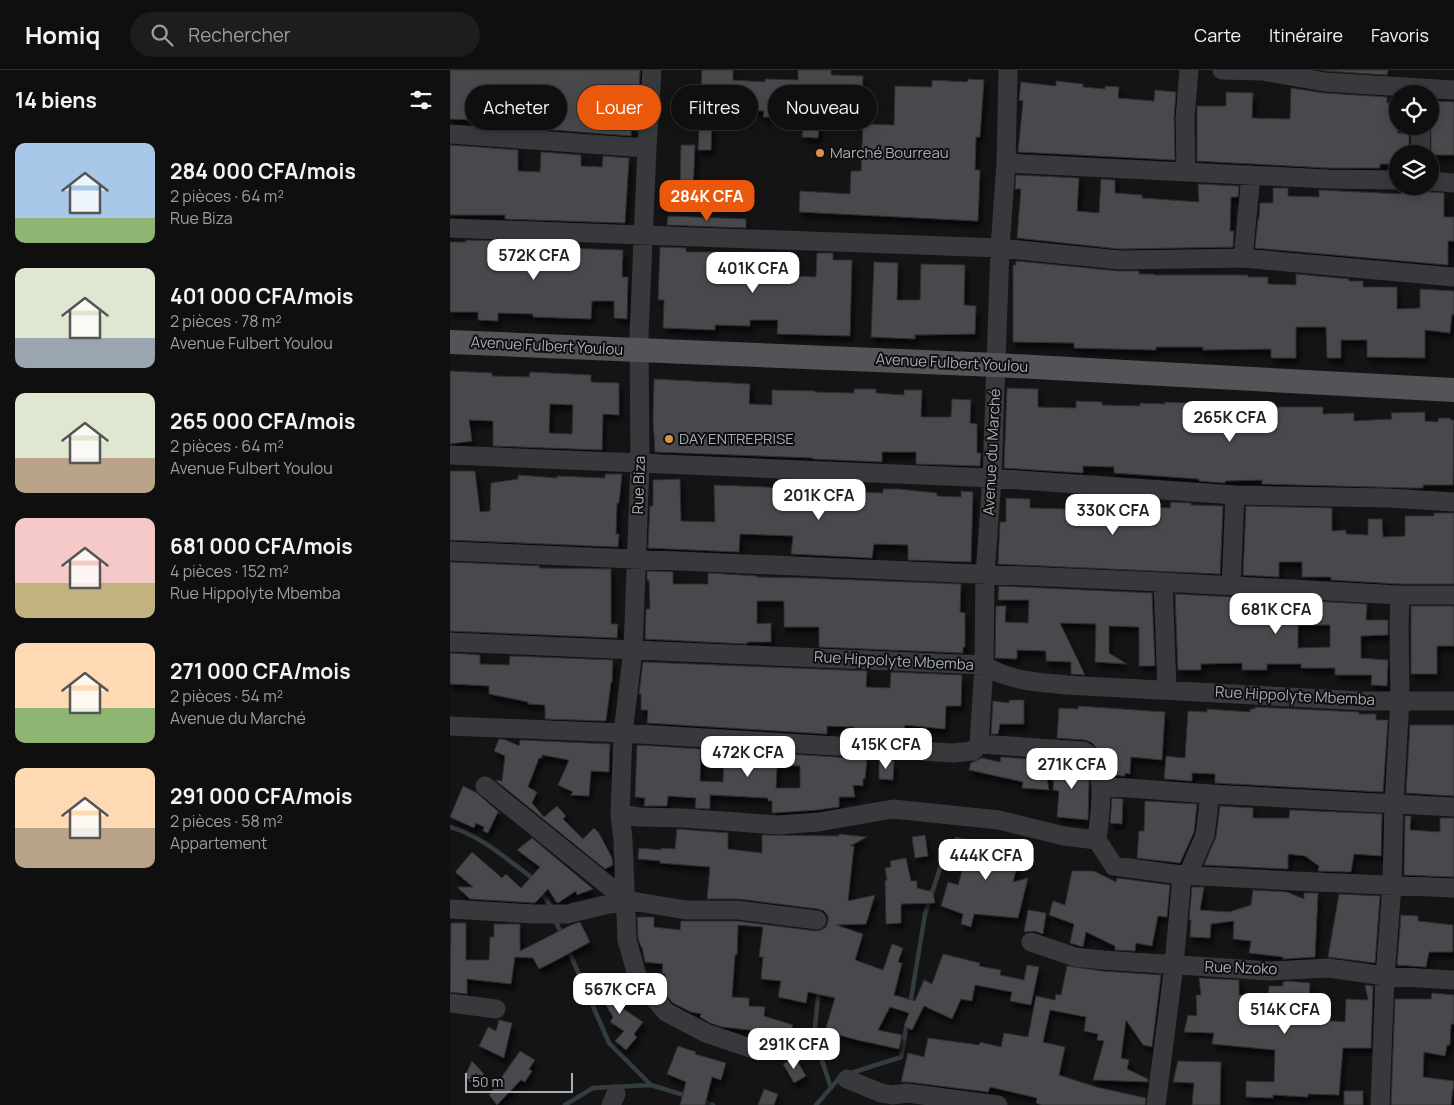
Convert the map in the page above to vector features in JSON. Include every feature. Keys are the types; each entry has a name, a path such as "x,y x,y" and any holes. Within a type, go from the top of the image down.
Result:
{"main road":[{"name":"Avenue Fulbert Youlou","path":"450,342 996,365 1454,390"}],"street":[{"name":"Rue Biza","path":"652,70 639,350 640,464 633,650 623,732 620,814 623,840 627,940 638,979 666,1012 706,1033 759,1052"},
{"name":"Avenue du Marché","path":"979,744 984,666 985,575 992,478 1000,248 1006,163 1008,70"},
{"path":"1186,172 1185,118 1189,70"},
{"path":"1222,70 1262,71 1324,82 1389,88"},
{"path":"1439,90 1454,90"},
{"path":"450,134 647,148"},
{"path":"1006,163 1389,180"},
{"path":"1243,258 1251,175"},
{"path":"1439,182 1454,183"},
{"path":"450,228 1000,248 1120,260 1243,258 1454,276"},
{"path":"450,455 992,478 1235,495 1392,498 1454,502"},
{"path":"1231,586 1235,495"},
{"path":"450,551 1454,596"},
{"path":"1163,582 1167,690"},
{"path":"1380,1105 1400,700 1400,595"},
{"name":"Rue Hippolyte Mbemba","path":"450,642 984,666 1018,680 1066,685 1363,701 1454,701"},
{"path":"450,726 623,732 953,753 973,751 979,744 1084,751 1095,761 1101,786 1097,840 1114,866 1185,875 1294,882 1454,888"},
{"path":"485,786 626,900"},
{"path":"1101,786 1210,794 1454,807"},
{"path":"1156,1105 1185,875 1205,835 1210,794"},
{"path":"620,814 639,817 683,818 778,825 825,821 893,809 999,820 1064,836 1097,840"},
{"path":"450,909 568,914 626,900 686,910 738,910 817,920"},
{"name":"Rue Nzoko","path":"1031,942 1074,957 1270,970 1329,968 1385,976 1454,980"},
{"path":"450,1003 496,1009"},
{"path":"847,1079 881,1093 892,1095 908,1093 998,1105"}],"building":[{"path":"450,70 640,70 639,85 577,85 577,130 631,130 631,136 554,130 567,130 567,85 465,85 465,120 450,119"},
{"path":"702,70 733,70 733,80 765,82 765,79 798,80 798,70 831,70 831,75 863,76 863,85 768,85 768,117 763,117 764,111 758,111 758,85 701,85"},
{"path":"1322,70 1388,70 1387,75"},
{"path":"968,79 984,80 980,137 976,137 975,170 980,170 978,221 799,212 800,191 850,194 851,171 861,171 863,130 877,130 877,124 894,125 895,86 932,87 932,80 967,82"},
{"path":"1056,81 1083,84 1083,87 1105,89 1105,86 1119,87 1118,98 1154,101 1155,90 1176,92 1174,118 1175,160 1018,152 1023,101 1019,100 1021,82 1056,86"},
{"path":"1291,88 1324,93 1387,97 1387,103 1389,103 1389,135 1409,135 1409,145 1389,145 1389,164 1380,164 1380,168 1328,168 1197,161 1197,106 1226,106 1226,92 1253,93 1252,118 1290,119"},
{"path":"1439,101 1454,102 1454,155 1439,155 1439,145 1431,145 1431,135 1439,135"},
{"path":"699,130 712,130 711,150 698,150"},
{"path":"803,130 819,130 818,138 802,137"},
{"path":"450,145 518,150 518,171 540,172 541,152 581,155 581,166 602,167 603,156 629,158 625,223 505,219 505,215 450,215"},
{"path":"681,145 695,145 693,189 680,189"},
{"path":"1016,175 1079,178 1077,211 1099,213 1101,179 1115,180 1115,193 1142,195 1142,198 1199,202 1198,184 1239,186 1238,197 1231,197 1230,231 1234,231 1233,247 1120,249 1017,238 1021,189 1015,189"},
{"path":"1273,188 1288,188 1288,196 1319,197 1319,190 1389,193 1389,195 1439,195 1439,193 1444,193 1444,217 1454,217 1454,241 1448,241 1448,265 1255,248 1260,203 1273,203"},
{"path":"668,216 746,219 746,228 667,225"},
{"path":"466,240 533,242 533,259 565,261 566,248 623,250 622,277 628,277 627,319 614,318 614,301 592,301 591,319 533,317 533,314 498,313 498,321 478,320 478,312 450,312 450,242 466,242"},
{"path":"660,247 686,248 686,252 722,252 722,256 769,259 768,279 795,280 795,276 816,277 817,253 833,253 833,260 852,260 850,336 777,334 778,320 750,320 750,326 715,325 715,330 663,328 664,300 658,300"},
{"path":"1016,261 1119,271 1139,271 1139,274 1154,275 1248,275 1248,277 1268,277 1268,284 1296,285 1296,274 1349,279 1349,281 1363,281 1363,287 1397,287 1397,309 1420,308 1420,289 1454,291 1454,315 1452,314 1450,333 1425,330 1425,358 1367,357 1367,340 1341,340 1341,358 1327,358 1326,327 1296,327 1296,358 1271,358 1271,349 1203,350 1203,347 1156,347 1156,350 1074,348 1074,343 1013,342 1013,265 1016,265"},
{"path":"874,262 898,263 897,300 920,300 921,264 965,265 964,305 976,306 975,334 915,335 915,339 871,337"},
{"path":"450,371 492,373 492,376 529,377 530,372 591,375 591,382 619,383 619,415 603,414 602,450 493,446 493,421 469,420 472,441 450,444","holes":["550,404 573,405 572,434 549,433"]},
{"path":"654,379 750,384 749,404 772,405 772,390 854,393 854,389 876,389 876,393 904,395 904,390 922,390 921,417 951,417 952,399 971,400 970,423 977,424 977,453 981,453 980,466 916,464 916,452 882,452 882,462 655,452 653,419"},
{"path":"1007,388 1038,389 1038,407 1076,408 1076,401 1102,402 1102,405 1140,406 1140,403 1165,404 1165,402 1230,405 1230,408 1323,407 1323,414 1354,413 1354,421 1392,419 1391,413 1425,412 1425,421 1438,422 1439,418 1454,420 1453,485 1423,485 1423,488 1413,488 1262,484 1262,480 1225,481 1225,483 1199,481 1199,479 1114,473 1114,467 1083,466 1083,473 1004,468"},
{"path":"450,471 475,471 480,512 490,511 491,483 518,479 518,475 557,478 557,476 605,478 605,474 622,474 619,503 617,503 616,534 619,534 618,547 450,540"},
{"path":"680,479 681,521 715,522 714,485 790,488 831,492 883,493 883,489 898,489 937,493 937,496 961,497 961,491 973,492 971,562 908,560 908,545 874,544 872,558 791,554 793,536 740,534 739,552 648,548 650,506 653,506 653,480"},
{"path":"1006,498 1030,499 1030,508 1067,509 1067,498 1120,501 1120,498 1142,500 1142,507 1170,508 1171,502 1223,506 1220,574 998,564 1000,522 1006,522"},
{"path":"1246,506 1332,508 1332,531 1346,530 1346,534 1368,535 1368,519 1382,519 1383,537 1405,536 1405,516 1434,516 1434,513 1454,513 1454,584 1400,584 1331,580 1331,577 1302,577 1302,562 1279,562 1279,577 1243,575"},
{"path":"450,562 540,566 539,568 611,569 611,624 618,624 617,638 450,631"},
{"path":"647,571 673,572 673,584 708,584 708,573 757,577 961,584 960,612 965,613 965,647 963,647 963,653 819,647 819,627 784,627 784,601 757,601 757,624 771,623 771,642 747,642 747,644 645,639 646,609 650,609"},
{"path":"999,586 1152,593 1155,666 1139,666 1139,627 1109,626 1109,653 1127,664 1095,662 1096,624 1060,623 1085,675 1071,674 1071,662 1046,661 1046,651 1017,650 1017,659 995,658 996,606 1006,606 1005,622 1028,623 1029,600 998,600"},
{"path":"1175,594 1367,604 1366,620 1388,620 1388,635 1361,636 1361,658 1388,660 1387,686 1371,685 1372,675 1335,675 1335,668 1301,668 1301,664 1267,664 1267,670 1242,670 1242,663 1201,664 1201,670 1178,670","holes":["1298,625 1330,625 1330,647 1298,648"]},
{"path":"1411,606 1454,606 1454,646 1437,646 1437,674 1411,674"},
{"path":"450,653 480,655 480,664 509,665 510,656 613,660 612,682 606,721 545,719 545,705 528,704 528,702 489,694 489,686 450,684"},
{"path":"643,662 867,671 866,687 890,688 891,672 962,675 961,706 946,706 945,729 905,725 903,739 853,736 854,727 827,726 827,734 647,723 648,710 641,710 641,694 639,694"},
{"path":"1009,700 1024,700 1024,724 1000,724 998,734 991,734 993,701 1009,703"},
{"path":"1078,706 1165,712 1162,760 1131,757 1130,774 1125,773 1125,776 1111,775 1102,753 1091,742 1057,738 1059,708 1078,709"},
{"path":"1255,707 1359,712 1359,714 1376,714 1376,720 1388,720 1383,792 1215,783 1215,774 1192,773 1192,781 1164,779 1166,756 1185,758 1188,711 1207,712 1207,709 1250,712 1250,709 1255,709"},
{"path":"1410,725 1454,725 1454,796 1406,793"},
{"path":"499,739 519,746 520,740 610,744 609,772 591,771 589,796 570,795 573,792 558,785 569,760 542,755 542,758 539,758 528,787 537,792 532,803 544,817 557,806 566,816 563,819 583,839 594,828 599,833 612,858 613,865 605,869 495,780 502,781 505,756 494,751"},
{"path":"637,745 701,749 700,781 723,782 724,750 867,759 863,786 853,785 855,797 839,797 839,807 772,813 772,801 768,801 768,798 710,795 710,809 695,808 696,798 668,796 667,806 644,806 645,798 635,797","holes":["777,765 800,766 800,788 776,788"]},
{"path":"1001,757 1044,760 1049,790 1022,788 1023,782 969,770 971,763 982,758 1000,762"},
{"path":"879,760 894,761 893,780 879,779"},
{"path":"1055,760 1080,762 1083,765 1089,781 1088,820 1057,817 1059,791 1053,790"},
{"path":"463,786 477,793 501,814 498,812 488,833 483,831 484,827 476,823 474,828 450,817"},
{"path":"1112,798 1123,799 1122,824 1110,823"},
{"path":"1145,801 1197,804 1194,832 1180,863 1137,858 1139,831 1144,831"},
{"path":"1220,806 1253,808 1253,818 1289,818 1290,810 1382,814 1381,856 1354,854 1351,872 1318,871 1319,866 1305,856 1288,854 1288,869 1204,865 1216,837"},
{"path":"1405,816 1411,816 1410,830 1440,832 1440,818 1454,818 1454,877 1404,875"},
{"path":"677,829 728,833 728,849 762,853 762,835 839,836 839,834 867,837 850,846 854,846 848,901 875,895 866,924 836,925 863,934 855,960 883,970 892,944 903,948 898,962 902,963 894,995 915,1001 924,980 932,984 943,954 980,963 979,966 1001,970 1000,975 1024,980 1027,965 1039,967 1031,1005 1010,1001 1012,992 975,985 972,1001 961,999 952,1019 924,1006 912,1030 904,1026 909,1013 890,1007 878,1030 902,1035 899,1049 857,1040 825,1031 835,998 808,992 806,1003 778,997 781,981 761,979 763,957 759,957 763,927 738,925 732,997 749,998 749,1006 765,1007 764,1016 793,1025 786,1047 774,1043 777,1033 722,1027 710,1023 700,1017 701,1014 691,1012 673,1003 663,992 665,974 662,973 663,964 645,962 638,938 637,917 654,917 654,927 680,930 681,921 737,921 816,931 826,927 828,916 824,911 818,909 739,899 707,899 710,867 660,863 660,861 638,859 639,848 675,849"},
{"path":"925,835 928,856 915,858 912,837"},
{"path":"955,837 985,843 985,840 1008,846 1009,840 1023,844 1013,882 1028,878 1018,918 974,914 971,927 961,924 963,914 941,906 948,882 958,885 966,857 952,854"},
{"path":"532,838 593,889 577,895 576,891 557,903 548,889 535,903 470,899 457,887 473,887 455,872 472,852 502,878 506,874 521,888 540,867 517,850"},
{"path":"906,858 911,881 917,881 917,888 933,892 935,903 901,904 901,923 886,924 885,881 887,880 885,868 891,867 890,861"},
{"path":"1072,871 1094,871 1116,882 1117,878 1170,885 1167,917 1158,916 1152,946 1136,943 1135,951 1115,950 1115,946 1086,932 1083,947 1070,943 1074,924 1049,915 1053,901 1065,905"},
{"path":"1192,887 1204,887 1200,910 1229,912 1251,905 1253,890 1287,892 1304,899 1304,893 1318,893 1315,957 1283,959 1283,957 1249,953 1251,941 1233,939 1234,921 1211,924 1210,938 1190,937 1191,920 1189,920"},
{"path":"1339,894 1380,896 1375,963 1328,957"},
{"path":"1028,910 1046,913 1043,934 1034,931 1024,932"},
{"path":"1401,915 1418,916 1418,921 1453,925 1453,952 1429,952 1426,967 1397,965"},
{"path":"580,922 590,942 555,961 539,969 533,958 515,957 511,984 467,979 467,994 450,992 451,923 466,923 466,960 489,960 490,937 494,937 494,924 520,924 520,951"},
{"path":"1067,966 1102,971 1161,975 1152,1047 1143,1045 1126,1020 1121,1058 1129,1060 1127,1069 1148,1079 1148,1082 1093,1080 1104,1041 1097,1040 1098,1034 1084,1031 1086,1017 1050,1010 1043,1042 1065,1047 1059,1075 1096,1087 1146,1098 1145,1105 1042,1105 1036,1103 1037,1098 990,1087 988,1092 901,1082 908,1053 924,1057 928,1038 979,1045 980,1042 1001,1047 1004,1033 1028,1037 1036,996 1055,1000 1056,994 1061,995"},
{"path":"1199,978 1239,980 1239,995 1245,995 1245,1017 1267,1016 1269,986 1283,986 1283,982 1287,981 1310,983 1308,1019 1345,1022 1346,999 1368,1000 1365,985 1373,986 1371,1048 1343,1048 1339,1095 1308,1094 1308,1097 1273,1095 1273,1098 1246,1097 1246,1081 1274,1082 1275,1050 1212,1044 1214,1033 1184,1032 1188,1015 1197,1016 1196,995 1201,995"},
{"path":"616,981 626,996 615,1003 643,1022 634,1034 637,1037 626,1050 615,1041 624,1031 610,1022 613,1017 597,991"},
{"path":"1432,993 1454,995 1454,1024 1451,1024 1450,1045 1447,1045 1445,1056 1424,1052 1423,1077 1454,1081 1451,1105 1391,1105 1395,999 1431,999"},
{"path":"499,1020 512,1023 504,1058 479,1046 488,1027 496,1031"},
{"path":"678,1046 696,1052 695,1054 726,1063 721,1080 712,1077 705,1105 680,1105 686,1082 667,1074"},
{"path":"520,1051 535,1060 529,1069 532,1071 525,1082 521,1080 497,1105 489,1095"},
{"path":"795,1057 806,1076 794,1083 783,1064"},
{"path":"472,1061 484,1074 472,1084 465,1076"},
{"path":"1178,1061 1221,1062 1220,1105 1192,1105 1194,1083 1173,1082"},
{"path":"764,1089 778,1094 774,1105 758,1105"},
{"path":"1344,1091 1363,1091 1363,1105 1344,1105"}],"waterway":[{"path":"450,827 461,830 482,841 534,881"},
{"path":"910,1005 925,914 948,844"},
{"path":"540,890 552,909"},
{"path":"555,920 562,935"},
{"path":"568,949 609,1043 651,1085 687,1096"},
{"path":"819,989 814,1036 831,1088"},
{"path":"851,1073 901,1057 907,1023"},
{"path":"816,1105 841,1076"},
{"path":"565,1105 593,1088 651,1085"},
{"path":"701,1101 713,1105"}],"place":[{"name":"Marché Bourreau","path":"820,153"},
{"name":"DAY ENTREPRISE","path":"669,439"}]}
